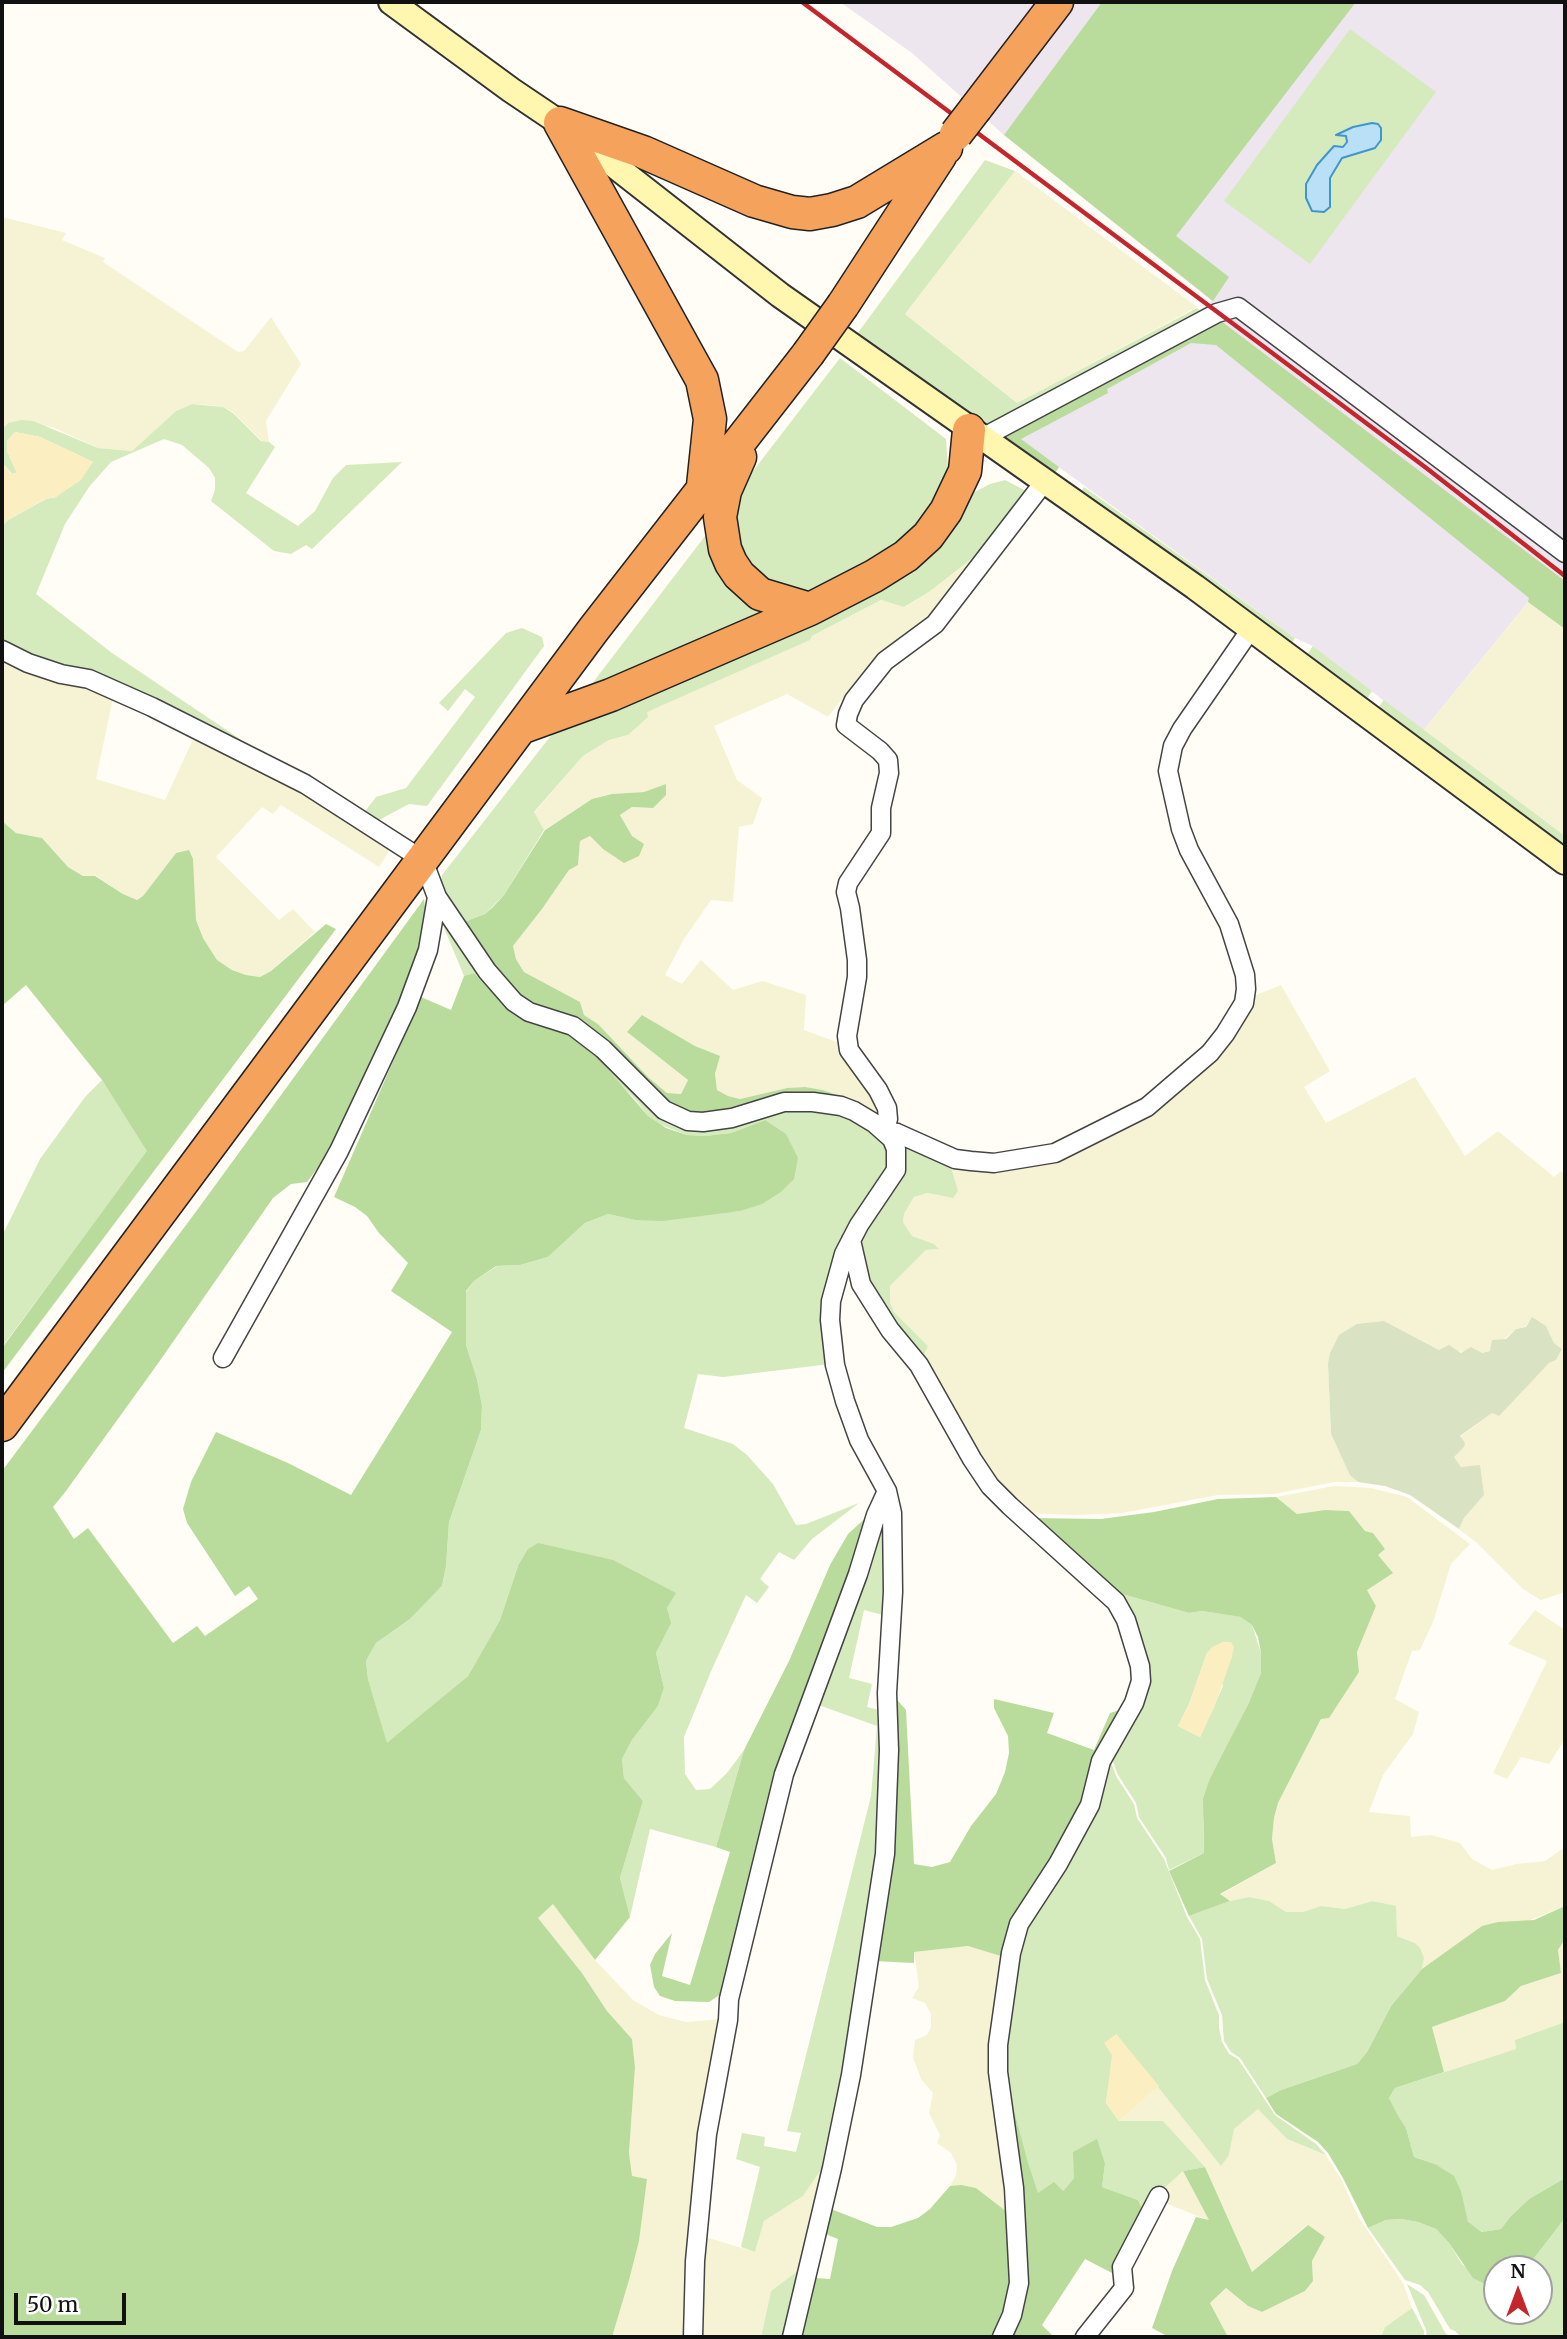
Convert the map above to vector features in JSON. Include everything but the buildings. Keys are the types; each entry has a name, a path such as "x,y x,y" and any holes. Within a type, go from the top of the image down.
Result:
{"highway":[{"path":"2,1425 703,487 808,354 951,141 1057,2"},
{"path":"560,123 643,152 754,201 792,212 810,214 857,202 951,141"},
{"path":"560,123 702,380 710,419 703,487"},
{"path":"757,419 725,491 720,517 725,549 740,575 760,594 810,609"},
{"path":"523,727 611,695 810,609 874,576 906,555 928,536 946,511 965,471 976,434"}],"street":[{"path":"391,2 560,123 780,295 1251,629 1565,862"},
{"path":"976,434 1217,313 1238,307 1565,552"},
{"path":"884,1131 888,1119 887,1108 878,1090 849,1050 847,1036 857,977 857,960 846,892 848,883 881,833 881,808 889,773 888,760 846,725 848,714 854,701 885,660 935,624 1045,481"},
{"path":"884,1131 897,1133 955,1159 995,1163 1038,1158 1055,1153 1147,1107 1210,1053 1231,1026 1244,1003 1246,989 1241,960 1229,924 1181,829 1168,771 1173,746 1182,729 1251,629"},
{"path":"2,650 61,674 89,679 152,707 305,784 423,860 437,897 487,971 514,1002 528,1012 573,1026 603,1049 649,1097 675,1116 688,1121 717,1121 784,1102 813,1102 855,1111 892,1139 896,1149 896,1170 851,1240 844,1254 831,1300 831,1339 845,1401 859,1440 887,1491 892,1513 893,1592 887,1692 888,1810 883,1877 859,2028 832,2168 792,2337"},
{"path":"223,1358 339,1151 407,1007 428,950 437,897"},
{"path":"851,1240 862,1284 890,1330 919,1365 990,1486 1116,1602 1126,1620 1140,1666 1141,1681 1133,1703 1101,1760 1090,1805 1058,1864 1018,1924 1011,1953 998,2045 998,2072 1014,2188 1018,2283 1012,2315 1002,2337"},
{"path":"693,2337 695,2261 707,2134 728,2020 729,1999 784,1774 858,1574 876,1515 887,1491"},
{"path":"1085,2337 1124,2288 1122,2267 1159,2196"}],"shaded area":[{"path":"840,2 1565,2 1565,629 1528,602 1423,731 1313,646 1295,638 1020,439 1212,301 1004,135 912,53"},
{"path":"1015,171 1197,307 1017,403 905,314"},
{"path":"2,217 66,233 62,240 105,258 103,262 238,352 244,351 271,317 301,364 266,421 269,442 262,441 233,412 223,407 192,404 176,411 132,451 98,448 52,427 8,423 2,429"},
{"path":"979,553 929,615 875,657 828,717 787,694 714,726 737,780 762,798 753,824 739,827 733,902 711,900 684,939 665,975 682,984 701,960 733,990 762,981 806,995 804,1030 842,1044 885,1118 859,1103 823,1090 805,1087 787,1088 740,1099 728,1096 717,1090 715,1074 719,1056 695,1046 642,1015 628,1033 688,1080 681,1094 667,1093 648,1077 598,1024 584,1015 580,1002 524,972 516,959 513,946 569,870 578,865 580,841 590,836 603,849 632,836 620,815 632,807 653,808 666,785 645,792 612,794 592,799 544,830 534,813 583,756 609,740 628,735 646,712 809,640 881,600 905,607"},
{"path":"1528,602 1565,629 1565,836 1423,731"},
{"path":"2,654 114,693 96,779 165,800 195,735 312,796 389,847 388,853 379,867 281,805 273,814 262,807 216,857 279,920 293,909 315,932 271,971 260,977 232,970 217,960 203,938 196,920 193,898 176,853 137,900 96,876 83,876 68,867 42,838 16,833 2,821"},
{"path":"1281,985 1330,1071 1304,1087 1326,1123 1415,1077 1465,1156 1498,1131 1554,1177 1561,1171 1565,1175 1565,1592 1541,1600 1523,1589 1459,1529 1464,1518 1484,1495 1453,1457 1460,1437 1556,1360 1562,1349 1554,1343 1546,1326 1532,1318 1525,1327 1516,1329 1490,1351 1482,1353 1439,1350 1384,1321 1328,1364 1331,1434 1350,1474 1358,1482 1334,1482 1274,1494 1218,1495 1122,1513 1075,1515 1025,1513 991,1479 921,1362 928,1346 894,1312 890,1302 890,1286 926,1250 938,1249 934,1244 912,1236 903,1222 904,1214 914,1197 927,1193 940,1196 955,1181 951,1167 1007,1165 1149,1108 1251,997"},
{"path":"1334,1486 1371,1488 1407,1497 1470,1544 1451,1564 1433,1622 1420,1650 1412,1651 1395,1699 1419,1712 1413,1734 1383,1775 1369,1812 1410,1816 1411,1837 1431,1835 1460,1843 1472,1859 1492,1870 1545,1861 1565,1847 1565,1906 1443,1955 1422,1969 1424,1958 1415,1943 1397,1936 1380,1903 1372,1901 1345,1909 1321,1906 1303,1912 1286,1912 1268,1901 1249,1897 1230,1901 1220,1895 1276,1863 1272,1839 1278,1803 1321,1719 1359,1672 1357,1652 1376,1606 1367,1590 1377,1555 1385,1549 1373,1533 1365,1531 1349,1511 1325,1510 1297,1514 1276,1497"},
{"path":"1535,1610 1565,1630 1565,1739 1549,1764 1521,1757 1507,1779 1493,1773 1547,1661 1508,1644"},
{"path":"553,1903 595,1960 633,2000 659,2015 686,2022 722,2019 688,2337 612,2337 639,2241 646,2179 632,2177 629,2153 635,2067 632,2039 607,2011 582,1973 538,1918"},
{"path":"1565,1939 1565,2022 1516,2040 1517,2049 1444,2072 1432,2027 1505,2001 1521,1986 1561,1973 1558,1950"},
{"path":"968,1946 1007,1958 1011,2215 976,2188 950,2186 956,2175 957,2165 951,2153 937,2143 940,2135 929,2113 933,2093 921,2079 913,2058 915,2040 927,2035 931,2027 931,2014 925,2003 912,1998 919,1987 914,1952"},
{"path":"1159,2086 1205,2146 1229,2155 1234,2129 1258,2108 1287,2139 1326,2155 1341,2179 1359,2218 1403,2283 1412,2308 1385,2327 1381,2337 1228,2337 1210,2303 1226,2288 1248,2306 1262,2312 1305,2291 1313,2281 1312,2261 1325,2237 1307,2225 1252,2272 1205,2167 1163,2122 1119,2121"},
{"path":"827,2161 800,2269 771,2291 761,2337 699,2337 702,2236 755,2252 764,2221 803,2196"},
{"path":"1183,2171 1210,2221 1160,2201 1158,2194"}],"green space":[{"path":"1102,2 1356,2 1176,236 1229,277 1213,301 1004,135"},
{"path":"1350,29 1436,92 1310,264 1224,201"},
{"path":"985,160 1015,171 905,314 1017,403 1197,308 1204,313 986,430 857,334"},
{"path":"1221,321 1565,581 1565,629 1528,602 1529,598 1216,345 1191,343 1107,389 1108,393 1021,439 1059,467 1052,478 1000,439"},
{"path":"840,358 946,439 948,468 944,486 902,551 798,598 742,564 730,501"},
{"path":"192,404 223,407 233,413 261,441 269,442 275,447 246,493 298,526 315,511 333,478 346,465 402,462 312,549 306,545 291,554 274,551 211,501 215,478 209,468 182,445 164,439 111,462 89,487 65,524 36,594 112,653 274,762 67,668 2,644 2,526 46,499 56,497 93,462 40,437 15,432 7,441 7,451 17,473 12,474 2,462 2,429 8,423 33,421 98,448 132,451 176,411"},
{"path":"1005,480 1028,492 979,553 929,592 904,607 881,600 812,636 810,640 647,712 648,717 628,735 609,740 583,756 534,812 544,830 504,895 485,914 461,923 447,902 441,883 442,875 560,724 818,615 967,496 990,484"},
{"path":"1084,487 1295,638 1287,650 1078,496"},
{"path":"715,523 769,607 768,621 578,702"},
{"path":"522,628 542,637 544,646 427,806 409,804 375,822 363,814 376,797 406,788 475,697 465,689 448,711 439,703 506,633"},
{"path":"1313,646 1372,691 1363,705 1303,661"},
{"path":"1384,700 1565,836 1565,853 1374,713"},
{"path":"666,784 666,795 653,808 632,807 620,815 632,836 644,844 639,856 624,863 590,836 580,841 578,865 569,870 513,946 516,959 524,972 580,1002 584,1015 598,1024 648,1077 667,1093 681,1094 688,1080 627,1032 642,1015 695,1046 720,1056 715,1074 717,1090 728,1096 740,1099 787,1088 805,1087 823,1090 859,1103 885,1118 864,1111 736,1109 697,1113 673,1108 587,1025 544,1011 516,995 461,923 485,914 504,895 545,830 592,799 612,794 644,792"},
{"path":"2,821 16,833 42,838 68,867 83,876 95,876 137,900 176,853 189,850 193,859 196,920 203,938 217,960 246,975 260,977 271,971 326,924 336,929 2,1373 2,1348 147,1151 102,1080 26,985 2,1006"},
{"path":"424,899 427,922 422,949 385,1038 328,1154 307,1182 291,1184 273,1198 159,1362 53,1507 74,1539 88,1528 173,1643 197,1626 205,1636 258,1599 249,1586 235,1596 187,1523 183,1509 191,1482 216,1432 288,1463 351,1495 452,1332 391,1291 408,1263 379,1233 367,1216 334,1197 421,997 451,1010 464,976 474,973 508,1009 538,1024 568,1033 593,1052 648,1116 666,1128 687,1135 705,1136 731,1133 765,1120 786,1134 798,1158 794,1179 781,1192 762,1204 740,1211 663,1221 635,1220 608,1214 585,1223 548,1257 520,1265 496,1266 474,1281 466,1291 466,1345 482,1406 481,1430 449,1522 442,1586 410,1619 376,1643 366,1661 368,1679 387,1743 468,1676 500,1620 518,1566 528,1549 538,1543 613,1560 676,1593 667,1608 671,1623 656,1653 664,1688 658,1706 632,1740 622,1759 624,1778 643,1801 620,1878 630,1917 595,1960 553,1904 538,1918 582,1973 607,2011 632,2039 635,2067 629,2153 632,2176 647,2179 639,2241 629,2280 612,2337 2,2337 2,1471 195,1213"},
{"path":"440,918 571,1030 665,1117 773,1109 832,1109 878,1133 889,1151 888,1170 850,1232 830,1364 723,1377 698,1374 684,1428 733,1444 747,1455 773,1484 796,1525 806,1524 859,1503 812,1539 794,1560 779,1552 760,1579 769,1587 757,1603 746,1595 684,1737 685,1774 696,1790 710,1789 727,1773 744,1750 716,1847 650,1829 630,1917 620,1878 643,1801 624,1778 622,1759 632,1740 658,1706 664,1688 656,1653 670,1624 667,1608 675,1594 518,1566 500,1620 468,1676 387,1744 368,1679 366,1661 376,1643 410,1619 442,1586 449,1522 481,1430 482,1406 466,1345 466,1292 474,1281 497,1266 520,1265 548,1257 585,1223 608,1214 635,1220 740,1211 765,1120 731,1133 705,1136 687,1135 659,1124 648,1116 635,1099 568,1033 521,1017 508,1009 474,973 464,976"},
{"path":"102,1080 148,1151 2,1347 2,1236 40,1159 85,1097"},
{"path":"907,1149 918,1149 951,1167 958,1191 953,1198 927,1193 914,1197 904,1214 903,1222 912,1236 934,1244 939,1249 926,1250 890,1286 890,1302 894,1312 928,1346 921,1362 866,1283 859,1253 861,1233"},
{"path":"1532,1317 1546,1326 1554,1343 1562,1349 1556,1360 1549,1363 1499,1416 1492,1413 1460,1436 1465,1443 1464,1447 1454,1457 1461,1467 1480,1465 1484,1495 1464,1518 1459,1529 1410,1495 1385,1486 1358,1482 1350,1475 1331,1434 1328,1364 1339,1335 1357,1324 1384,1321 1439,1350 1449,1345 1461,1353 1471,1347 1482,1353 1490,1351 1492,1340 1506,1339 1516,1329 1526,1327"},
{"path":"1276,1497 1297,1514 1325,1510 1349,1511 1365,1531 1373,1533 1385,1549 1378,1555 1393,1573 1367,1590 1376,1606 1357,1652 1359,1672 1329,1718 1321,1719 1278,1803 1272,1839 1276,1863 1220,1894 1230,1901 1189,1916 1169,1871 1204,1853 1203,1799 1210,1778 1249,1703 1261,1673 1258,1637 1252,1625 1241,1617 1202,1611 1189,1613 1108,1590 1031,1518 1101,1519 1218,1499"},
{"path":"870,1514 726,1985 721,1994 709,2002 675,2001 660,1996 654,1987 650,1965 655,1954 672,1933 662,1976 690,1985 730,1852 716,1847 744,1750 789,1661 830,1565 848,1534"},
{"path":"880,1518 887,1519 883,1615 864,1610 849,1678 872,1684 867,1707 883,1711 881,1832 842,2089 827,2161 803,2196 764,2221 755,2252 741,2247 760,2167 736,2159 742,2133 765,2137 764,2146 796,2152 801,2133 787,2131 871,1796 877,1726 813,1703"},
{"path":"1108,1590 1189,1613 1202,1611 1242,1617 1252,1625 1261,1653 1261,1673 1250,1703 1210,1778 1203,1820 1204,1853 1169,1870 1166,1858 1139,1817 1136,1803 1118,1775 1111,1757 1141,1691","holes":["1207,1653 1223,1686 1200,1737 1178,1726 1189,1704"]},
{"path":"893,1695 906,1710 914,1864 932,1867 950,1862 971,1826 996,1794 1005,1772 1009,1753 1008,1736 994,1708 994,1699 1054,1713 1047,1733 1094,1750 1110,1713 1125,1708 1089,1797 1007,1958 968,1946 914,1952 914,1963 874,1961"},
{"path":"1108,1753 1116,1776 1134,1804 1137,1818 1164,1859 1187,1917 1200,1939 1205,1980 1219,2015 1222,2042 1229,2054 1238,2059 1275,2115 1316,2144 1326,2155 1287,2139 1258,2109 1234,2129 1229,2155 1221,2166 1116,2034 1106,2103 1119,2121 1163,2121 1205,2167 1183,2171 1158,2194 1146,2217 1138,2200 1102,2187 1105,2164 1074,2178 1063,2191 1038,2193 1006,2108 1000,2069 1013,1954"},
{"path":"1249,1897 1269,1901 1286,1912 1303,1912 1321,1906 1345,1909 1372,1901 1396,1906 1397,1936 1415,1943 1424,1958 1422,1969 1391,2006 1367,2052 1357,2064 1281,2090 1266,2098 1240,2058 1231,2052 1224,2041 1222,2015 1207,1979 1202,1939 1189,1916"},
{"path":"1565,1906 1565,1939 1558,1950 1561,1973 1521,1986 1505,2001 1432,2027 1444,2072 1395,2088 1389,2098 1406,2128 1414,2157 1435,2164 1454,2176 1461,2191 1468,2222 1482,2232 1501,2229 1529,2199 1565,2178 1565,2218 1537,2255 1483,2255 1483,2283 1473,2278 1436,2229 1401,2219 1386,2220 1368,2228 1328,2153 1318,2142 1276,2114 1266,2098 1281,2090 1357,2064 1367,2052 1391,2006 1422,1969 1482,1926 1498,1922 1534,1920"},
{"path":"1565,2022 1565,2178 1529,2199 1501,2229 1483,2232 1468,2223 1435,2164 1414,2157 1406,2128 1389,2098 1395,2088 1516,2049 1515,2040"},
{"path":"1013,2107 1038,2193 1054,2182 1063,2191 1074,2178 1073,2152 1097,2139 1105,2164 1102,2187 1138,2200 1146,2217 1114,2274 1085,2259 1042,2325 1054,2337 1005,2337 1020,2299 1006,2108"},
{"path":"1205,2167 1252,2272 1308,2225 1325,2237 1312,2261 1313,2281 1305,2291 1262,2312 1248,2306 1226,2288 1210,2303 1228,2337 1169,2337 1152,2328 1172,2271 1196,2217 1209,2220 1183,2171"},
{"path":"950,2186 976,2188 1011,2215 1015,2278 996,2337 801,2337 815,2278 830,2279 838,2239 823,2233 831,2209 877,2227 891,2227 918,2218 930,2209"},
{"path":"1565,2218 1565,2337 1461,2337 1450,2329 1428,2292 1420,2285 1405,2280 1368,2228 1386,2220 1401,2219 1436,2229 1462,2264 1483,2282 1483,2325 1553,2325 1553,2255 1537,2255"},
{"path":"800,2269 783,2337 761,2337 771,2291"},
{"path":"1407,2284 1424,2295 1446,2334 1455,2337 1427,2337"},
{"path":"1412,2308 1424,2331 1424,2337 1381,2337 1385,2327"}],"sand":[{"path":"15,432 40,437 93,462 81,480 56,497 45,499 8,520 2,526 2,462 11,474 17,473 7,451 7,441"},
{"path":"1231,1642 1234,1647 1232,1657 1214,1708 1200,1737 1178,1726 1189,1704 1207,1653 1212,1647"},
{"path":"1116,2034 1159,2086 1119,2121 1106,2103 1112,2055 1104,2043"}],"water":[{"path":"1372,123 1381,128 1381,140 1375,148 1342,158 1330,178 1330,207 1324,212 1312,211 1306,198 1306,184 1317,165 1334,146 1343,147 1347,142 1346,136 1336,135 1353,127"}],"railway":[{"path":"802,2 1425,467 1565,576"}]}
